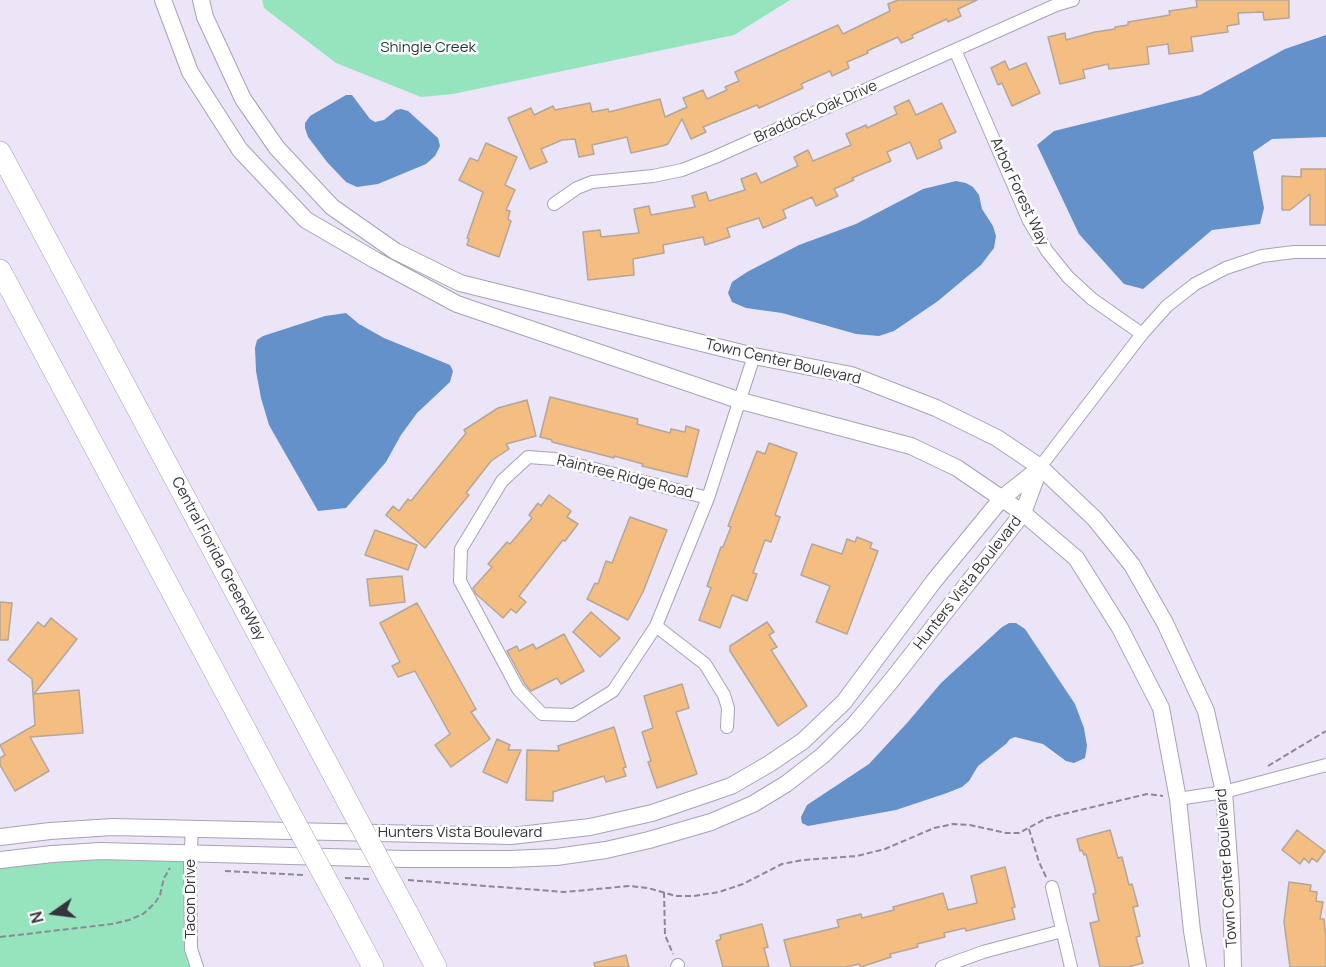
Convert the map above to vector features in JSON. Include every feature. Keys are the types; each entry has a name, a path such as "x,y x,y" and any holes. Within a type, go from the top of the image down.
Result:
{"highway":[{"name":"Central Florida GreeneWay","path":"0,152 436,967"},
{"path":"0,270 373,967"}],"street":[{"path":"164,0 190,72 240,150 306,220 457,304 741,400 911,446 957,468 1002,498 1076,558 1120,628 1161,708 1178,799 1198,967"},
{"name":"Town Center Boulevard","path":"201,0 205,17 243,99 277,148 332,207 395,251 460,282 754,356 851,375 936,408 997,438 1041,467 1095,519 1132,564 1165,623 1206,711 1224,792 1231,886 1233,967"},
{"name":"Braddock Oak Drive","path":"554,204 577,188 592,182 652,176 682,170 1056,4 1073,0"},
{"name":"Arbor Forest Way","path":"955,50 1029,221 1047,251 1068,277 1092,299 1142,334"},
{"path":"1041,467 1142,334 1167,306 1194,284 1226,268 1262,256 1294,252 1326,252"},
{"name":"Raintree Ridge Road","path":"708,498 555,459 528,457 501,481 461,549 460,581 518,689 542,714 574,715 613,691 656,626 708,498 754,356"},
{"name":"Hunters Vista Boulevard","path":"0,837 113,827 520,835 590,827 652,813 731,786 803,741 844,702 934,581 1002,498 1041,467"},
{"name":"Hunters Vista Boulevard","path":"0,860 101,850 190,858 510,860 606,850 711,822 753,804 786,784 822,756 855,724 1023,513 1041,467"},
{"path":"656,626 705,664 724,695 728,708 727,727"},
{"path":"1178,799 1224,792 1326,765"},
{"name":"Tacon Drive","path":"192,829 190,949 197,967"},
{"path":"1052,887 1071,967"},
{"path":"942,967 983,952 1062,931"}],"path":[{"path":"1265,767 1326,731"},
{"path":"399,880 565,892 629,886 648,888 676,896 694,896 719,892 743,884 782,864 857,856 885,849 934,828 953,824 1019,833 1047,818 1147,794 1178,799"},
{"path":"1029,829 1039,862 1052,887"},
{"path":"0,937 129,920 143,914 155,903 170,868 190,858"},
{"path":"217,869 260,874 314,876"},
{"path":"344,878 376,879"},
{"path":"664,892 665,935 677,966"}],"green space":[{"name":"Shingle Creek","path":"262,0 790,0 734,35 453,94 421,97 336,63 264,8"},
{"path":"191,852 197,967 0,967 0,860"}],"water":[{"path":"1326,35 1326,137 1272,139 1253,152 1264,208 1260,224 1212,230 1143,289 1124,284 1079,234 1037,145 1054,131 1200,95 1285,49"},
{"path":"346,95 352,95 370,119 375,122 384,120 396,110 408,111 438,138 440,146 435,156 426,164 378,184 357,187 346,182 308,137 305,123 310,116"},
{"path":"956,181 973,187 979,195 982,209 993,226 996,236 994,248 981,265 938,301 894,331 879,336 856,334 782,313 746,308 732,302 728,293 732,282 747,272 799,245 856,224 923,189"},
{"path":"346,313 359,324 384,338 450,365 453,371 450,382 417,413 386,462 346,508 318,511 269,425 256,371 255,348 257,340 263,336 325,316"},
{"path":"1009,623 1016,623 1025,629 1075,704 1084,728 1087,746 1085,758 1074,763 1066,761 1043,744 1015,737 978,766 969,781 962,787 896,810 808,826 802,823 801,817 807,805 869,764 941,683"}],"building":[{"path":"898,0 977,0 958,9 961,16 948,22 947,19 912,35 913,38 901,43 898,37 867,51 868,53 847,62 849,68 832,76 830,71 801,84 803,88 759,108 757,105 703,127 706,132 691,139 682,119 668,144 631,153 627,137 592,145 594,154 579,157 575,139 562,140 541,149 547,162 530,169 508,118 531,108 534,115 553,106 555,110 590,103 592,112 608,109 609,112 660,99 665,117 687,107 683,98 703,90 707,99 727,90 725,87 739,81 735,72 838,25 843,34 890,11 888,4"},
{"path":"1196,0 1289,0 1289,18 1264,20 1263,12 1238,13 1239,24 1227,26 1228,32 1191,37 1193,51 1169,54 1168,44 1147,47 1149,64 1109,69 1108,64 1083,70 1085,78 1060,84 1048,37 1065,33 1066,40 1115,29 1115,27 1128,25 1128,22 1170,15 1169,11 1197,7"},
{"path":"1005,61 1009,70 1026,63 1040,93 1012,106 1002,83 998,85 991,68"},
{"path":"909,100 916,115 942,103 956,132 939,140 942,148 917,159 910,142 887,152 891,161 852,178 854,180 834,189 838,196 816,206 812,197 783,210 786,218 763,228 759,218 727,228 730,237 705,245 703,237 663,245 664,253 633,259 634,275 588,280 583,232 600,230 601,237 639,233 634,209 649,206 651,215 695,207 692,196 706,192 709,201 745,190 741,179 756,173 761,183 798,166 794,157 808,150 813,161 851,145 846,134 866,125 867,128 897,114 894,107"},
{"path":"486,143 517,157 505,185 515,190 506,210 510,211 508,219 511,221 499,257 467,245 469,239 467,238 483,192 459,180 470,158 478,161"},
{"path":"1301,169 1326,169 1326,225 1310,225 1310,194 1290,210 1282,210 1282,176 1301,177"},
{"path":"550,397 638,419 637,424 670,433 671,429 685,432 686,426 699,430 687,477 540,437"},
{"path":"527,400 536,436 506,444 509,449 491,461 466,493 469,495 425,548 386,515 393,506 399,511 408,499 411,501 466,433 464,430 498,408"},
{"path":"769,443 797,453 775,515 780,517 771,542 765,540 753,573 757,574 747,601 732,595 720,628 699,620 711,588 707,586 731,527 728,526 757,451 765,454"},
{"path":"549,495 571,511 567,517 578,524 519,596 526,602 516,613 511,609 503,618 476,594 473,588 492,567 488,564 507,542 510,544 532,518 529,515 538,503 541,506"},
{"path":"630,517 667,530 643,592 628,620 587,599 595,583 598,584 606,561 612,563"},
{"path":"375,530 417,545 408,570 365,555"},
{"path":"857,537 872,543 870,548 878,551 847,634 816,622 830,586 801,575 812,544 842,554 847,539 855,542"},
{"path":"402,576 405,602 370,606 367,579"},
{"path":"0,602 12,603 8,640 0,640"},
{"path":"417,603 476,709 471,712 490,739 451,767 435,745 450,734 415,671 398,677 392,666 400,662 380,623"},
{"path":"591,612 620,638 600,657 573,632"},
{"path":"51,618 77,639 34,694 79,690 83,733 30,737 49,771 15,791 0,765 0,758 5,755 0,745 35,725 32,679 8,660 38,622 44,627"},
{"path":"767,622 774,632 769,635 777,647 771,650 807,706 778,726 730,651 730,646"},
{"path":"564,634 584,671 561,684 557,678 531,691 507,651 517,646 519,651 533,644 536,649"},
{"path":"682,684 689,708 676,712 697,774 657,788 648,762 651,761 642,732 653,728 644,696"},
{"path":"614,727 626,767 623,768 626,776 606,782 604,776 553,792 553,801 526,800 527,750 559,751 558,746"},
{"path":"497,739 510,745 508,750 521,750 507,783 483,772"},
{"path":"1110,830 1118,858 1122,857 1129,885 1132,884 1138,906 1133,907 1140,936 1136,937 1143,963 1128,967 1100,967 1090,923 1099,921 1093,894 1096,893 1086,854 1080,851 1077,839"},
{"path":"1297,830 1325,851 1317,862 1312,858 1309,863 1304,858 1300,864 1282,850"},
{"path":"1005,867 1015,907 1012,908 1015,919 966,931 965,928 944,933 945,937 917,944 918,947 890,954 891,957 861,967 859,964 846,967 791,967 784,940 839,927 837,920 861,914 862,918 894,910 893,907 943,893 948,910 977,903 971,876"},
{"path":"1289,882 1311,885 1310,891 1317,892 1316,901 1323,902 1320,919 1324,919 1326,967 1290,967 1284,922"},
{"path":"762,924 768,947 764,948 769,967 723,967 716,941 721,939 720,935"},
{"path":"626,955 629,967 595,967 594,963"}]}
